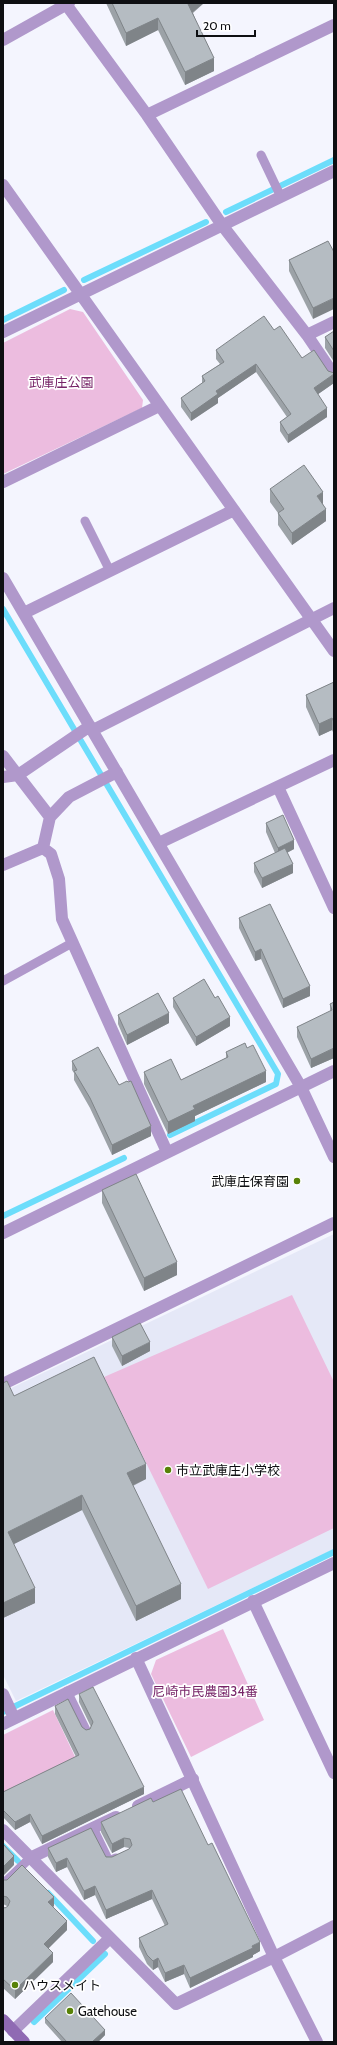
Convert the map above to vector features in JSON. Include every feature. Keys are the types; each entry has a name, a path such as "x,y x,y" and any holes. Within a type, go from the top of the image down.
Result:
{"main road":[{"path":"3,2020 24,2042"}],"street":[{"path":"3,40 67,3 147,115 222,225 307,335 334,375"},
{"path":"147,115 334,26"},
{"path":"3,332 222,225 280,194 334,171"},
{"path":"3,185 334,651"},
{"path":"307,335 334,322"},
{"path":"3,482 159,406"},
{"path":"24,613 234,510"},
{"path":"3,578 24,613 84,732 159,843 301,1087 334,1157"},
{"path":"3,778 18,776 84,732 311,618 334,608"},
{"path":"3,756 50,816"},
{"path":"159,843 334,760"},
{"path":"43,848 50,816 69,797 113,774"},
{"path":"278,787 334,908"},
{"path":"3,865 43,848"},
{"path":"43,848 52,854 59,878 62,919 167,1152"},
{"path":"3,1233 334,1071"},
{"path":"3,1384 334,1223"},
{"path":"3,1724 9,1708 67,1691 334,1563"},
{"path":"253,1601 334,1772"},
{"path":"136,1658 193,1779 274,1958 317,2042"},
{"path":"30,1858 193,1779"},
{"path":"3,1830 176,2004 274,1958 334,1926"},
{"path":"13,2031 110,1938"}],"lane":[{"path":"261,155 280,194"},
{"path":"85,521 110,571"},
{"path":"3,981 72,943"},
{"path":"67,1691 87,1732"},
{"path":"93,1828 109,1861 126,1853"},
{"path":"3,1884 30,1858"}],"shaded area":[{"name":"市立武庫庄小学校","path":"334,1234 334,1549 16,1701 3,1675 3,1392"}],"green space":[{"name":"武庫庄公園","path":"70,309 83,312 143,400 142,408 3,474 3,343"},
{"path":"292,1295 334,1382 334,1528 208,1589 104,1377"},
{"name":"尼崎市民農園34番","path":"223,1629 264,1720 191,1757 151,1674 156,1660"},
{"path":"53,1710 77,1761 3,1798 3,1735"}],"building":[{"path":"112,3 189,3 188,4 214,58 185,72 158,18 126,33"},
{"path":"328,241 334,252 334,298 313,308 289,260"},
{"path":"264,316 274,330 280,326 302,358 314,350 328,371 334,373 314,388 327,408 288,435 280,422 291,414 256,364 216,391 218,394 191,413 181,398 205,381 202,376 224,362 216,350"},
{"path":"334,331 334,351 325,337"},
{"path":"304,465 323,492 317,496 326,509 292,533 278,513 284,509 270,489"},
{"path":"334,682 334,722 332,718 319,724 306,695"},
{"path":"283,815 294,840 278,848 266,823"},
{"path":"285,848 293,864 262,878 254,863"},
{"path":"270,904 310,986 283,999 261,949 255,952 239,918"},
{"path":"204,979 215,998 218,996 230,1017 196,1037 173,998"},
{"path":"158,993 169,1013 127,1035 118,1015"},
{"path":"334,1002 334,1048 311,1059 297,1027 332,1010 330,1004"},
{"path":"245,1043 247,1048 253,1045 266,1071 193,1106 195,1109 168,1122 144,1072 171,1059 181,1080 228,1057 226,1052"},
{"path":"98,1047 119,1085 127,1081 131,1081 151,1126 112,1145 90,1098 74,1071 77,1070 72,1061"},
{"path":"136,1174 177,1262 144,1278 102,1190"},
{"path":"140,1323 150,1342 122,1356 112,1337"},
{"path":"94,1357 146,1464 127,1473 181,1584 136,1606 82,1495 8,1532 35,1588 3,1603 3,1383 7,1381 14,1396"},
{"path":"93,1687 144,1787 42,1836 30,1814 15,1822 3,1810 3,1792 79,1755 55,1706 68,1699 82,1727 86,1730 90,1729 93,1722 79,1694"},
{"path":"181,1789 208,1845 212,1843 260,1942 252,1946 253,1948 190,1978 184,1965 165,1973 158,1958 153,1961 147,1955 139,1938 168,1924 152,1890 106,1910 95,1886 84,1891 67,1858 56,1863 48,1848 91,1828 106,1857 112,1857 129,1849 132,1845 130,1839 124,1838 112,1844 101,1822 151,1798 153,1802"},
{"path":"3,1844 14,1856 3,1867"},
{"path":"22,1865 54,1897 48,1902 67,1921 44,1944 53,1953 15,1990 3,1979 3,1907 5,1908 8,1906 10,1901 7,1897 3,1896 3,1880 7,1880"},
{"name":"Gatehouse","path":"71,1993 105,2030 92,2042 67,2042 45,2018"}],"waterway":[{"path":"226,212 334,160"},
{"path":"84,280 206,222"},
{"path":"3,320 64,290"},
{"path":"3,609 278,1074 276,1084 170,1135"},
{"path":"3,1216 124,1158"},
{"path":"3,1712 334,1552"},
{"path":"3,1846 18,1861"},
{"path":"48,1893 93,1941"},
{"path":"34,2022 105,1954"}],"place":[{"name":"武庫庄保育園","path":"297,1181"},
{"name":"市立武庫庄小学校","path":"168,1470"},
{"name":"ハウスメイト","path":"15,1985"},
{"name":"Gatehouse","path":"70,2011"}]}
